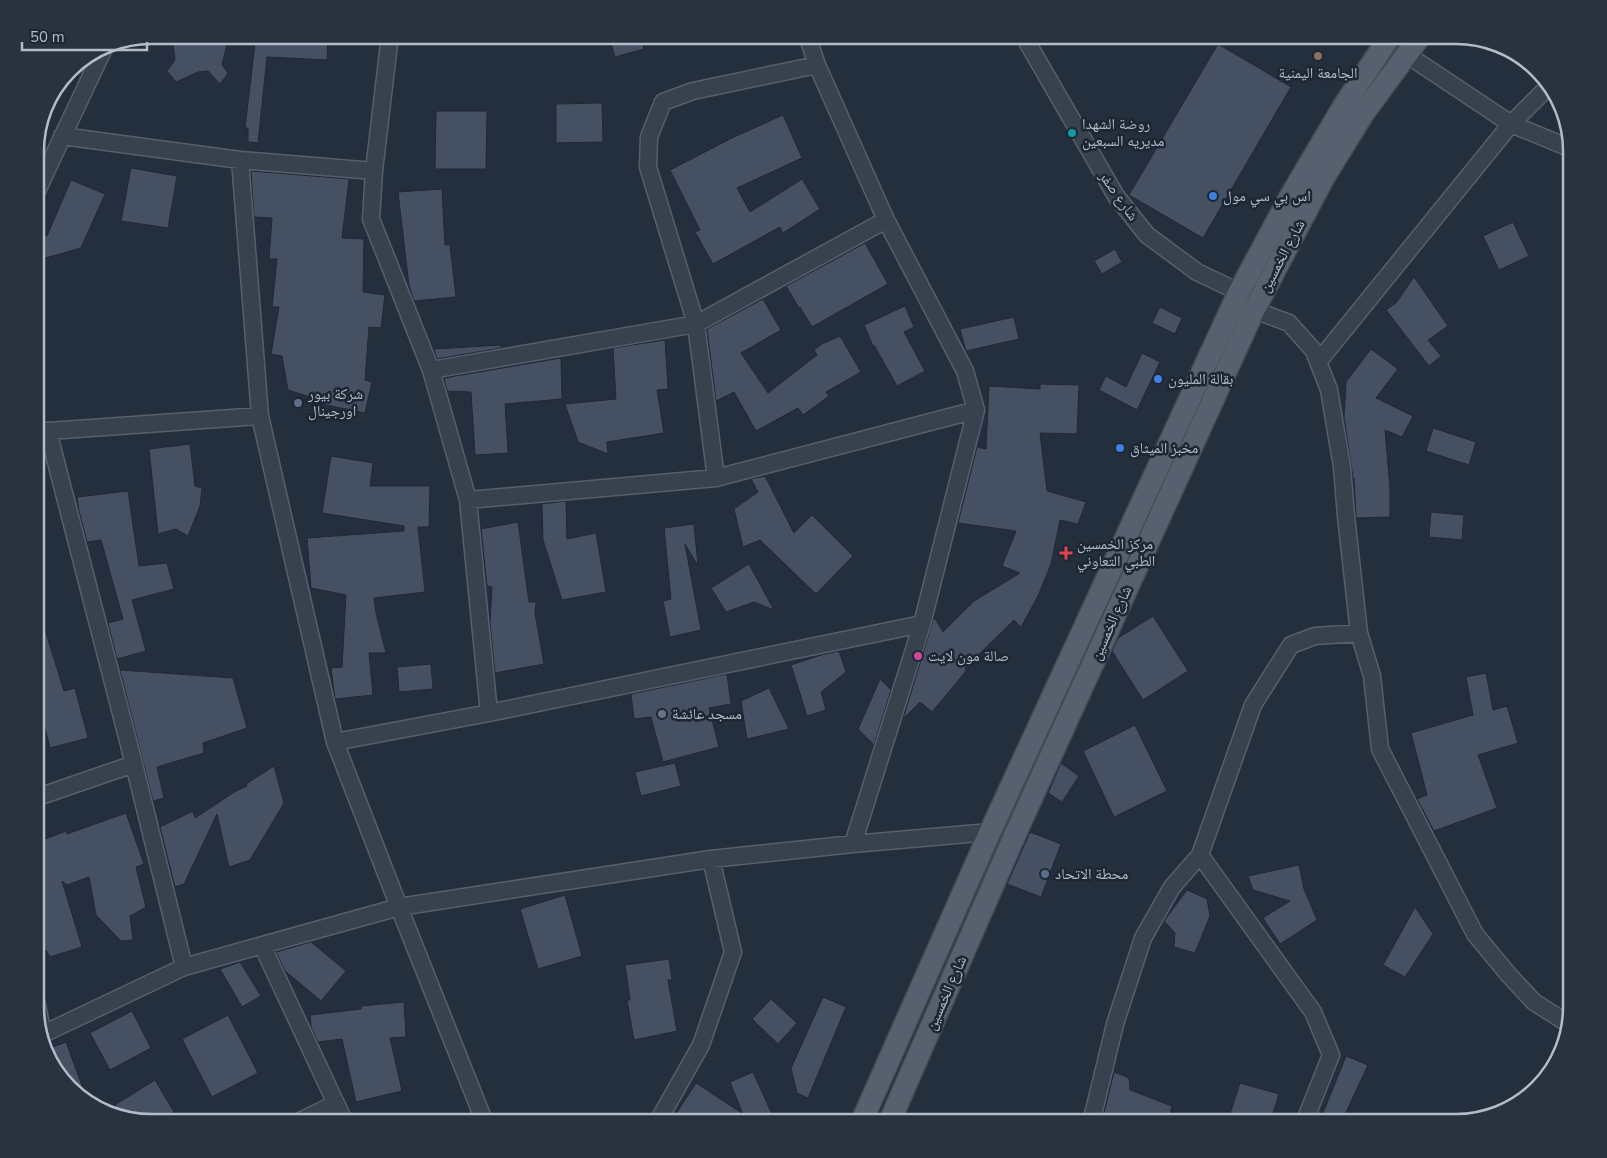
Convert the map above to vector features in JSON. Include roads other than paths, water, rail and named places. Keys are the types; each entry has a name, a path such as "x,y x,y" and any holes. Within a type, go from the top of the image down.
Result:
{"main road":[{"name":"شارع الخمسين","path":"865,1114 990,832 1239,292 1291,194 1343,108 1385,44"},
{"name":"شارع الخمسين","path":"893,1114 981,913 1254,310 1322,179 1363,114 1414,44"},
{"path":"959,904 981,913"}],"street":[{"path":"389,44 374,171 371,219 431,370 468,500 489,714"},
{"path":"810,44 817,64 886,220 965,371 976,410 922,624 853,844"},
{"name":"شارع صفر","path":"1035,44 1116,196 1147,235 1197,272 1239,292"},
{"path":"1406,54 1511,124 1563,145"},
{"path":"44,175 100,57"},
{"path":"716,478 696,324 648,167 649,137 663,102 693,90 817,64"},
{"path":"1318,362 1511,124 1544,91"},
{"path":"62,136 240,160 374,171"},
{"path":"240,160 260,416 335,742 481,1114"},
{"path":"431,370 696,324 886,220"},
{"path":"1254,310 1289,323 1314,351 1329,390 1342,467 1360,633 1372,676 1380,749 1475,934 1534,1002 1562,1020"},
{"path":"468,500 716,478 976,410"},
{"path":"44,431 260,416"},
{"path":"44,438 134,764 184,967"},
{"path":"335,742 489,714 922,624"},
{"path":"1093,1114 1115,1024 1143,938 1172,887 1200,855 1253,705 1291,645 1315,636 1360,633"},
{"path":"44,795 134,764"},
{"path":"47,1033 184,967 399,907 711,859 990,832"},
{"path":"1200,855 1313,1012 1331,1055 1308,1114"},
{"path":"662,1114 702,1044 734,952 711,859"},
{"path":"262,945 340,1114"},
{"path":"314,1114 335,1104"}],"place":[{"name":"الجامعة اليمنية","path":"1318,56"},
{"name":"روضة الشهدا مديريه السبعين","path":"1072,133"},
{"name":"اس بي سي مول","path":"1213,196"},
{"name":"بقالة المليون","path":"1158,379"},
{"name":"شركة بيور اورجينال","path":"298,403"},
{"name":"مخبز الميثاق","path":"1120,448"},
{"name":"مركز الخمسين الطبي التعاوني","path":"1066,553"},
{"name":"صالة مون لايت","path":"918,656"},
{"name":"مسجد عائشة","path":"662,714"},
{"name":"محطة الاتحاد","path":"1045,874"}]}
